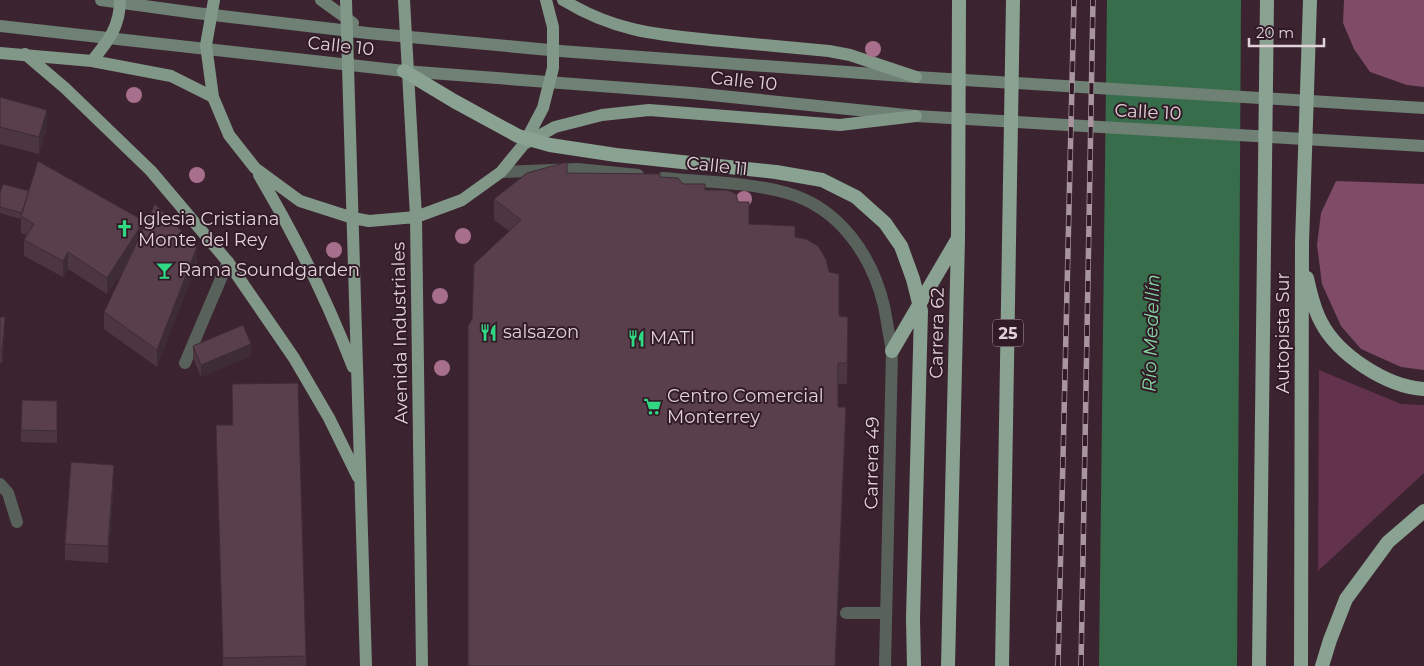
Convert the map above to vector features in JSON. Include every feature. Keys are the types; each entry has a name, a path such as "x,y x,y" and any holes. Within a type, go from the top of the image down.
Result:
{"highway":[{"name":"Carrera 62","path":"948,666 958,239 959,0"},
{"name":"25","path":"1002,666 1013,0"},
{"name":"Autopista Sur","path":"1259,666 1267,0"},
{"name":"Autopista Sur","path":"1301,666 1302,243 1310,0"},
{"path":"404,71 518,136 550,145 776,172 822,180 856,197 886,223 901,246 913,278 921,311 913,619 914,666"},
{"path":"892,351 958,239"},
{"path":"1302,243 1309,291 1321,323 1343,352 1376,375 1416,389 1424,389"},
{"path":"1322,666 1346,599 1388,542 1424,511"}],"main road":[{"name":"Calle 10","path":"101,0 367,33 560,51 916,77 1424,108"},
{"path":"92,61 110,39 120,13 120,0"},
{"path":"214,0 206,45 213,97 230,135 255,168 301,249 331,312 357,376"},
{"path":"322,0 367,33"},
{"path":"346,0 366,666"},
{"name":"Avenida Industriales","path":"404,0 416,217 422,666"},
{"path":"255,168 300,201 353,218 383,221 416,217 462,200 501,172 524,144 543,108 552,68 552,27 546,0"},
{"path":"563,0 603,21 632,30 660,35 828,51 850,55 916,77"},
{"name":"Calle 10","path":"0,26 404,71 692,93 916,116 1424,146"},
{"path":"0,53 92,61 171,76 213,97"},
{"path":"25,54 65,88 151,171 228,262 294,358 329,418 360,480"},
{"path":"524,144 555,128 602,114 650,110 840,125 916,116"}],"street":[{"name":"Calle 11","path":"501,172 578,169 750,186 788,194 823,209 852,236 870,264"},
{"path":"185,363 228,262"},
{"name":"Carrera 49","path":"870,264 884,305 892,351 886,666"},
{"path":"0,484 8,493 17,522"},
{"path":"846,614 886,613"}],"shaded area":[{"path":"1344,0 1424,0 1424,87 1407,85 1370,72 1354,49 1343,23"},
{"path":"1336,181 1424,184 1424,370 1401,367 1361,349 1341,326 1322,284 1317,245 1321,213"},
{"path":"1319,370 1401,404 1424,405 1424,473 1318,571"}],"water":[{"name":"Río Medellín","path":"1107,0 1241,0 1237,666 1099,666"}],"building":[{"path":"0,97 47,110 39,137 0,127"},
{"path":"38,161 144,221 107,278 68,252 63,261 24,240 34,224 21,216"},
{"name":"Centro Comercial Monterrey","path":"567,162 567,173 660,174 660,177 678,178 683,184 705,184 705,190 727,190 732,192 736,194 738,202 749,202 749,224 795,226 795,237 806,239 818,246 826,259 829,272 839,274 839,316 848,317 847,363 838,363 838,407 846,407 835,666 468,666 468,326 472,319 474,264 521,220 494,199 527,173"},
{"path":"3,184 29,191 22,213 0,207 0,193"},
{"path":"155,204 197,247 157,350 104,312"},
{"path":"0,317 5,317 2,351 0,351"},
{"path":"243,325 251,344 201,365 193,346"},
{"path":"298,383 306,656 223,658 216,425 233,425 232,384"},
{"path":"22,400 57,401 57,431 21,430"},
{"path":"71,462 114,465 108,546 65,544"}],"railway":[{"path":"1058,666 1074,0"},
{"path":"1081,666 1093,0"}],"place":[{"name":"Iglesia Cristiana Monte del Rey","path":"124,229"},
{"name":"Rama Soundgarden","path":"164,270"},
{"name":"salsazon","path":"489,332"},
{"name":"MATI","path":"636,338"},
{"name":"Centro Comercial Monterrey","path":"653,406"}]}
